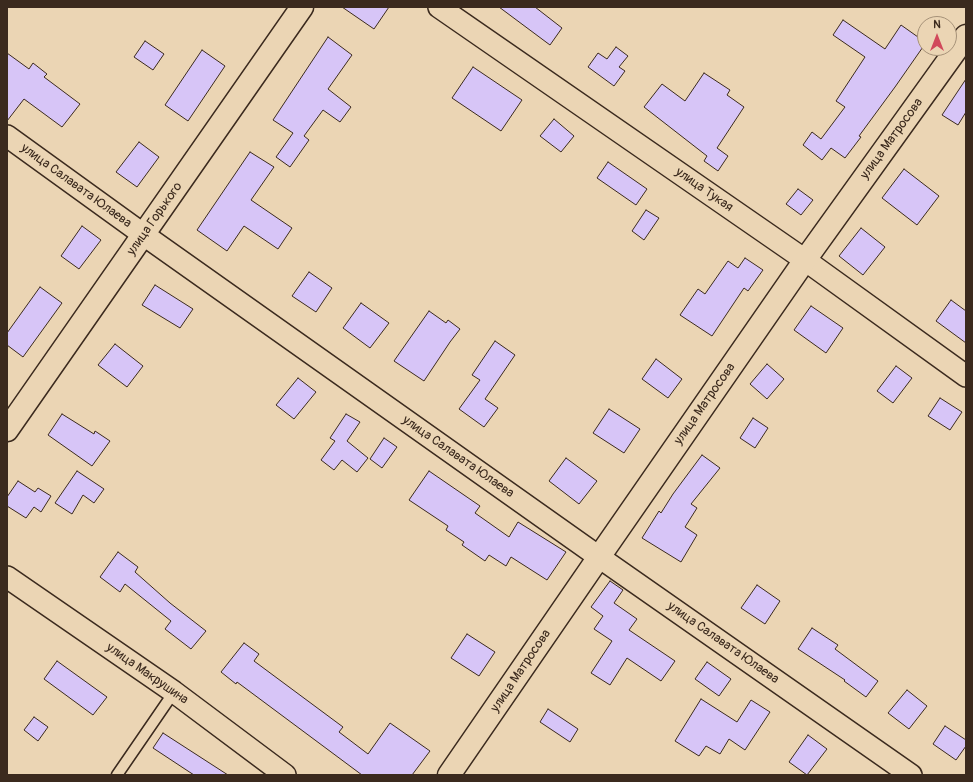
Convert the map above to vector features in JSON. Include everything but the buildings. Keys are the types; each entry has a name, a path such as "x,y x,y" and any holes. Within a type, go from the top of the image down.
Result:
{"street":[{"name":"улица Горького","path":"7,430 302,7"},
{"name":"улица Тукая","path":"439,7 805,260 966,376"},
{"name":"улица Матросова","path":"450,775 805,260 966,36"},
{"name":"улица Салавата Юлаева","path":"7,136 144,235 599,557 911,775"},
{"name":"улица Макрушина","path":"7,577 174,692 285,775"}],"lane":[{"path":"117,775 174,692"}]}
